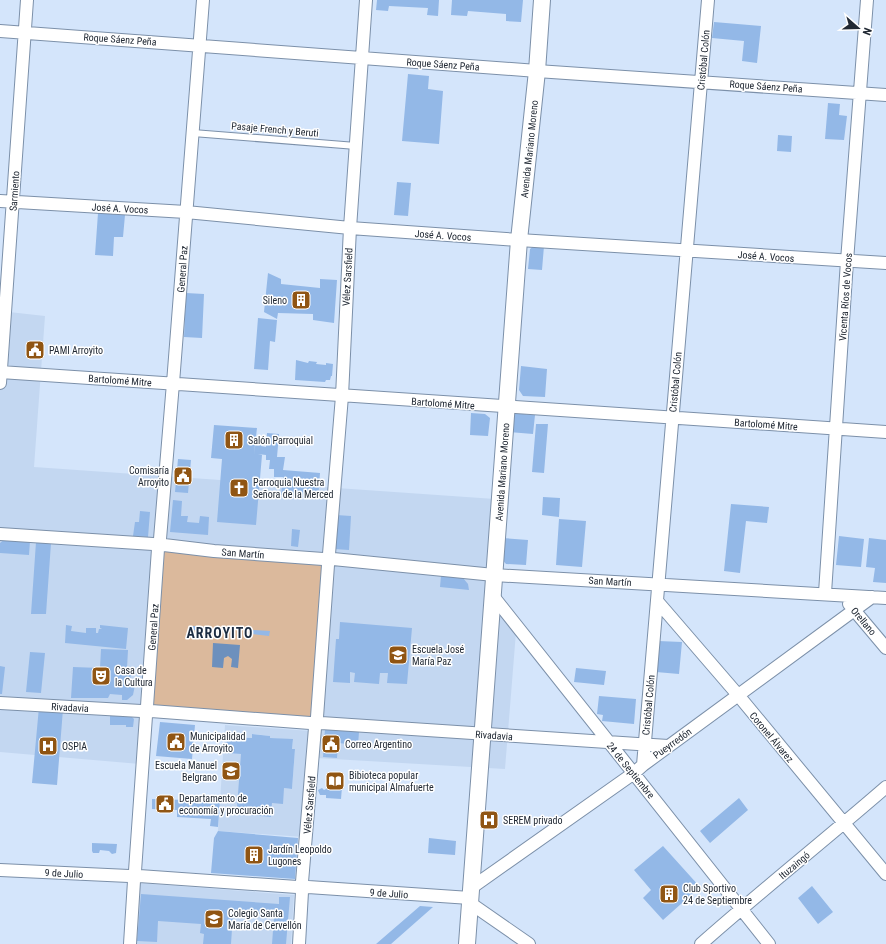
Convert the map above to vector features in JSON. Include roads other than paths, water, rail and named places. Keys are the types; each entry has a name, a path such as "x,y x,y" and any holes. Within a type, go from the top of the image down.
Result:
{"main road":[{"name":"Avenida Mariano Moreno","path":"467,944 519,240 537,71 542,0"}],"street":[{"name":"Sarmiento","path":"0,376 27,0"},
{"name":"General Paz","path":"130,944 146,711 203,0"},
{"name":"Vélez Sarsfield","path":"299,944 302,887 342,396 350,228 366,0"},
{"name":"Cristóbal Colón","path":"638,769 645,745 708,0"},
{"name":"Vicenta Ríos de Vocos","path":"825,593 847,261 867,0"},
{"name":"Roque Sáenz Peña","path":"0,30 537,71 886,95"},
{"name":"José A. Vocos","path":"0,201 186,212 350,228 519,240 886,263"},
{"name":"Bartolomé Mitre","path":"0,376 173,383 342,396 886,432"},
{"name":"San Martín","path":"0,534 159,544 214,551 328,559 494,575 825,593 886,598"},
{"name":"Orellano","path":"841,594 886,648"},
{"name":"24 de Septiembre","path":"493,596 610,742 638,769 769,944"},
{"name":"Pueyrredón","path":"471,896 668,746 872,597"},
{"name":"Coronel Álvarez","path":"657,601 738,695 886,874"},
{"name":"Rivadavia","path":"0,703 146,711 668,746"},
{"name":"Ituzaingó","path":"701,944 886,786"},
{"name":"9 de Julio","path":"0,870 134,876 471,896"},
{"path":"471,896 529,944"}],"lane":[{"name":"Pasaje French y Beruti","path":"192,133 356,146"}],"water":[{"path":"213,643 240,645 238,668 231,667 232,659 228,656 224,658 223,668 212,667"}],"place":[{"name":"Sileno","path":"301,300"},
{"name":"PAMI Arroyito","path":"35,350"},
{"name":"Salón Parroquial","path":"234,440"},
{"name":"Comisaría Arroyito","path":"183,476"},
{"name":"Parroquia Nuestra Señora de la Merced","path":"239,488"},
{"name":"Escuela José María Paz","path":"398,655"},
{"name":"Casa de la Cultura","path":"101,676"},
{"name":"Municipalidad de Arroyito","path":"176,742"},
{"name":"Correo Argentino","path":"331,744"},
{"name":"OSPIA","path":"48,746"},
{"name":"Escuela Manuel Belgrano","path":"231,771"},
{"name":"Bibioteca popular municipal Almafuerte","path":"335,781"},
{"name":"Departamento de economía y procuración","path":"165,804"},
{"name":"SEREM privado","path":"489,820"},
{"name":"Jardín Leopoldo Lugones","path":"254,855"},
{"name":"Club Sportivo 24 de Septiembre","path":"669,894"},
{"name":"Colegio Santa María de Cervellón","path":"214,919"}],"district":[{"name":"ARROYITO","path":"220,633"}]}
